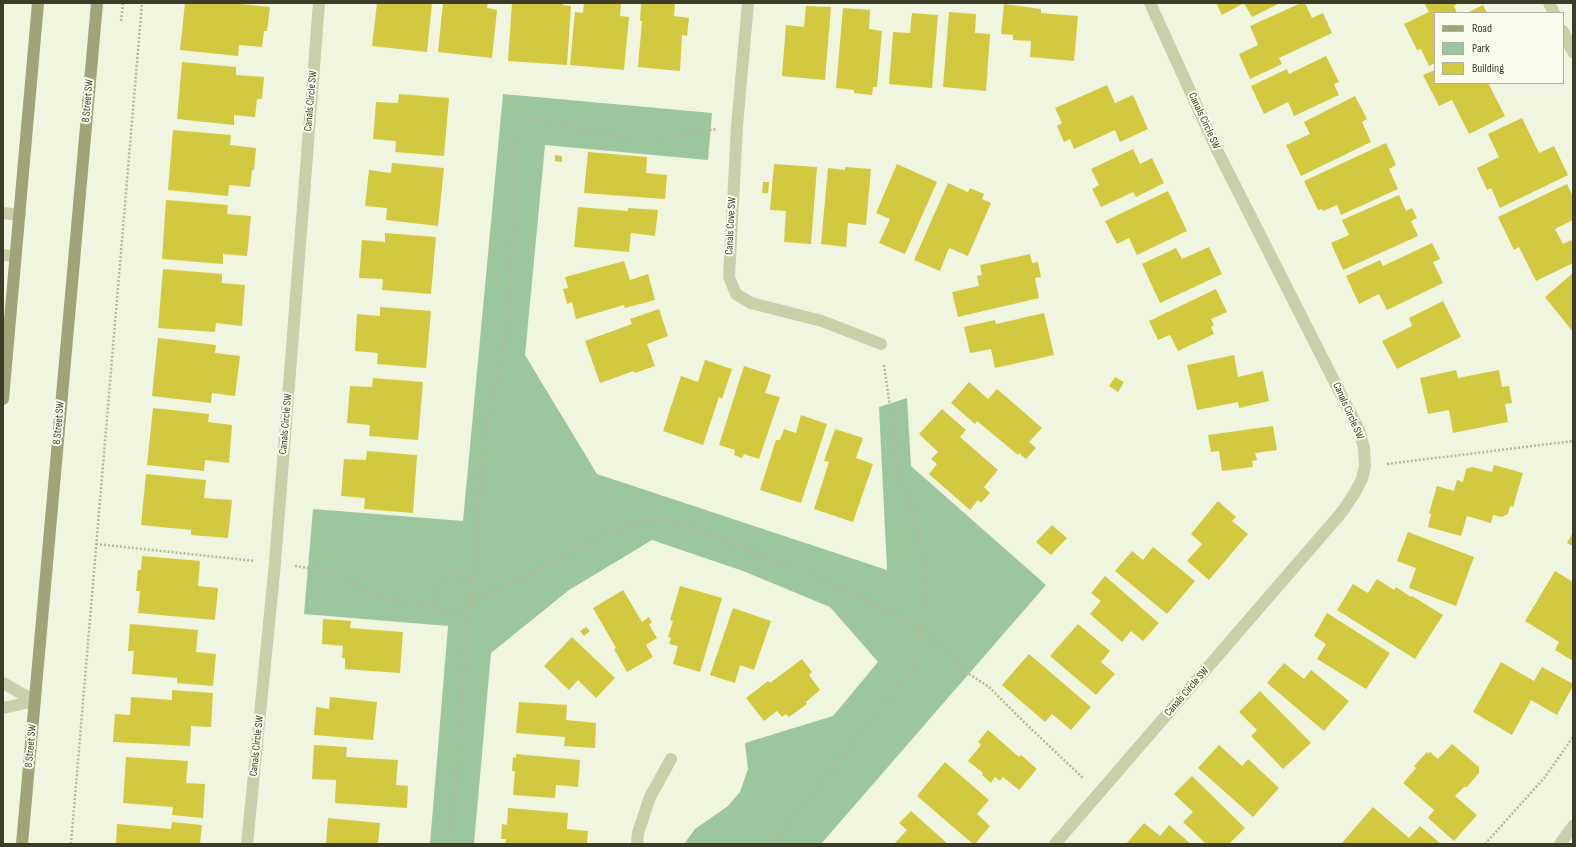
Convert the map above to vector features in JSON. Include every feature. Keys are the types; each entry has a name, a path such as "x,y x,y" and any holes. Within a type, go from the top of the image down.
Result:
{"main road":[{"path":"3,399 38,3"},
{"name":"8 Street SW","path":"22,844 97,3"}],"street":[{"name":"Canals Circle SW","path":"247,844 275,562 319,3"},
{"name":"Canals Cove SW","path":"748,3 737,126 729,277 736,294 751,303 822,321 881,344"},
{"name":"Canals Circle SW","path":"1055,844 1342,512 1362,479 1365,466 1364,448 1356,424 1216,148 1150,3"},
{"path":"1549,3 1554,12"},
{"path":"1564,34 1573,52"},
{"path":"3,213 20,215"},
{"path":"3,255 15,256"},
{"path":"3,683 35,701"},
{"path":"3,708 35,701"},
{"path":"636,844 638,833 650,797 671,759"},
{"path":"1560,844 1573,826"}],"path":[{"path":"121,21 123,3"},
{"path":"71,844 142,3"},
{"path":"449,844 457,772 467,616 473,576 484,439 508,314 515,208 515,150 518,123 533,120 624,138 652,139 737,126"},
{"path":"772,844 857,736 913,670 925,589 923,556 914,515 902,478 897,456 881,344"},
{"path":"1365,466 1573,441"},
{"path":"470,604 629,523 645,520 668,521 717,538 870,602 920,629 944,646 963,670 990,687 1024,722 1100,793"},
{"path":"430,605 436,584 444,575 473,576"},
{"path":"1485,844 1545,777 1573,737"}],"green space":[{"path":"503,94 712,113 708,160 545,145 525,355 597,474 887,570 879,407 907,398 911,466 1046,585 821,844 684,844 695,829 728,806 740,792 748,769 745,743 833,716 878,662 830,607 743,571 652,540 569,590 491,653 474,844 430,844 448,626 304,614 313,509 463,521"}],"building":[{"path":"185,3 241,3 270,7 267,31 264,31 262,47 239,45 238,56 180,50"},
{"path":"377,3 432,3 427,52 372,46"},
{"path":"443,3 488,3 487,8 497,10 492,58 438,52"},
{"path":"512,3 563,3 563,5 571,6 567,65 508,61"},
{"path":"584,3 621,3 620,16 629,17 624,70 570,65 575,12 583,13"},
{"path":"641,3 675,3 674,16 689,18 687,36 682,35 680,71 638,67 642,21 640,21"},
{"path":"1216,3 1244,3 1222,15"},
{"path":"1244,3 1280,3 1252,17"},
{"path":"1301,3 1305,3 1312,18 1323,13 1332,33 1279,58 1282,64 1250,79 1239,54 1258,45 1250,26"},
{"path":"1424,3 1459,3 1454,6 1457,12 1434,12 1434,64 1429,66 1421,49 1417,50 1404,24 1429,12"},
{"path":"1004,4 1041,9 1041,13 1078,16 1074,61 1030,57 1031,41 1013,40 1013,35 1001,34"},
{"path":"1483,5 1486,12 1469,12"},
{"path":"806,6 831,7 825,80 782,76 786,25 804,27"},
{"path":"843,8 870,10 869,29 882,31 877,87 873,87 872,95 854,93 854,90 836,88"},
{"path":"949,12 976,14 975,33 990,34 986,91 943,87"},
{"path":"912,13 938,15 932,88 889,84 893,32 910,33"},
{"path":"1326,56 1339,82 1334,84 1339,95 1294,116 1288,102 1264,114 1251,86 1287,69 1289,74"},
{"path":"182,62 236,67 236,75 264,77 262,99 257,99 255,117 234,115 234,125 177,119"},
{"path":"1434,70 1434,84 1489,84 1505,116 1469,134 1452,100 1439,106 1423,75"},
{"path":"1107,85 1115,103 1133,95 1148,129 1120,142 1115,130 1074,149 1070,139 1064,142 1057,126 1062,123 1055,108"},
{"path":"399,94 449,98 444,156 395,152 396,141 373,139 376,102 398,103"},
{"path":"1355,96 1367,119 1362,122 1371,142 1301,176 1286,145 1310,134 1304,122"},
{"path":"1522,118 1539,153 1554,146 1568,175 1500,208 1491,188 1487,190 1477,168 1499,157 1488,134"},
{"path":"173,130 231,135 230,145 256,148 254,170 252,170 250,187 229,185 228,196 168,190"},
{"path":"1386,143 1396,165 1389,169 1398,189 1341,215 1337,205 1323,211 1322,209 1318,210 1304,181"},
{"path":"1133,149 1140,164 1152,158 1164,183 1136,197 1133,192 1101,207 1092,189 1099,185 1091,169"},
{"path":"588,152 647,157 646,173 667,175 665,199 584,193"},
{"path":"555,155 562,156 562,162 555,161"},
{"path":"392,163 444,168 438,226 386,220 387,208 365,206 369,170 391,173"},
{"path":"774,164 817,167 811,244 784,242 786,211 770,210"},
{"path":"897,164 937,182 905,254 879,243 890,219 876,213"},
{"path":"845,167 871,169 866,225 848,223 846,247 821,244 828,168 845,170"},
{"path":"763,182 769,182 768,193 762,193"},
{"path":"948,183 968,192 970,188 984,194 982,199 991,203 968,256 949,248 940,271 914,260"},
{"path":"1567,184 1573,197 1573,220 1555,229 1563,244 1571,240 1573,244 1573,263 1536,281 1519,247 1514,250 1498,217"},
{"path":"1168,191 1187,231 1137,255 1129,238 1117,244 1105,221"},
{"path":"1399,195 1406,211 1412,208 1417,218 1411,221 1418,236 1343,270 1331,243 1349,235 1342,220"},
{"path":"166,200 228,205 227,214 251,216 247,256 223,254 223,264 162,259"},
{"path":"578,207 628,211 628,208 658,210 655,236 631,233 629,252 574,247"},
{"path":"385,233 436,237 431,294 382,290 383,279 359,278 362,240 385,242"},
{"path":"1432,243 1440,259 1433,262 1443,283 1387,310 1379,294 1359,304 1346,276 1380,260 1383,266"},
{"path":"1209,247 1222,274 1160,303 1142,264 1176,248 1182,259"},
{"path":"1030,254 1032,263 1038,262 1041,277 1035,278 1039,298 958,317 952,292 979,286 977,276 982,275 980,265"},
{"path":"624,261 630,280 648,274 655,300 625,308 624,305 576,319 572,302 567,304 563,289 568,288 565,277"},
{"path":"163,269 222,274 222,283 245,285 242,326 216,323 215,332 158,328"},
{"path":"1573,273 1573,332 1545,297"},
{"path":"1216,289 1227,312 1211,319 1214,325 1211,327 1214,334 1178,351 1170,335 1158,340 1149,321"},
{"path":"1443,301 1461,337 1397,369 1382,341 1412,326 1409,318"},
{"path":"380,307 431,311 426,368 377,364 378,353 355,351 357,314 380,316"},
{"path":"659,309 668,336 647,344 655,366 635,373 634,371 600,383 585,341 632,324 630,319"},
{"path":"1044,313 1054,355 995,368 991,349 970,353 964,327 995,320 996,324"},
{"path":"158,338 216,345 215,353 240,356 235,396 212,393 211,403 152,396"},
{"path":"1234,355 1238,377 1263,371 1269,401 1239,408 1238,402 1197,410 1187,365"},
{"path":"705,360 732,369 722,399 719,397 703,445 663,431 681,376 698,382"},
{"path":"744,366 771,375 765,393 780,397 759,459 744,454 742,458 734,455 735,450 719,445"},
{"path":"1456,370 1458,378 1499,370 1502,387 1509,386 1512,403 1505,404 1508,422 1453,433 1449,410 1428,414 1420,378"},
{"path":"1115,377 1124,382 1118,392 1109,386"},
{"path":"373,378 423,382 418,440 369,436 370,425 347,423 350,386 372,387"},
{"path":"969,382 988,399 997,389 1042,428 1029,442 1036,448 1026,459 1019,453 1018,455 977,421 975,424 951,403"},
{"path":"153,408 209,414 208,422 232,425 229,463 205,460 204,471 147,465"},
{"path":"942,409 966,430 960,437 998,470 984,487 990,493 981,503 978,500 970,510 929,474 937,464 931,459 938,452 919,434"},
{"path":"801,415 827,424 801,503 760,490 776,440 780,440 784,429 796,433"},
{"path":"1273,426 1277,450 1255,453 1257,460 1252,461 1253,467 1222,471 1219,451 1211,452 1208,435"},
{"path":"835,429 863,438 856,458 873,464 853,522 814,509 829,462 824,461"},
{"path":"367,451 417,455 413,513 364,509 365,498 341,496 344,459 366,460"},
{"path":"1494,465 1523,473 1513,507 1510,506 1508,514 1502,517 1493,515 1491,523 1467,516 1461,536 1428,527 1431,514 1429,513 1437,486 1454,491 1457,480 1463,482 1466,469 1472,467 1492,472"},
{"path":"146,474 206,480 204,498 232,500 228,538 191,535 191,530 141,525"},
{"path":"1218,501 1236,517 1232,521 1248,534 1209,580 1187,561 1202,544 1191,534"},
{"path":"1052,525 1067,538 1051,555 1036,542"},
{"path":"1408,532 1474,557 1456,606 1409,588 1416,568 1397,561"},
{"path":"1573,532 1573,546 1567,543"},
{"path":"1153,547 1195,581 1167,614 1115,571 1132,551 1143,560"},
{"path":"142,556 200,561 198,586 218,588 215,620 138,613 140,591 136,591 138,570 141,570"},
{"path":"1555,571 1573,582 1573,661 1555,650 1559,642 1525,621"},
{"path":"1105,576 1159,623 1143,641 1131,631 1122,642 1090,614 1101,601 1091,593"},
{"path":"1377,579 1394,590 1396,587 1443,615 1415,659 1337,610 1353,584 1368,593"},
{"path":"680,586 722,598 700,672 673,664 678,646 669,644 671,638 668,637 673,621 670,620"},
{"path":"623,590 642,622 649,617 652,623 649,624 657,638 646,645 653,657 627,672 614,649 616,648 593,608"},
{"path":"733,608 771,621 754,670 740,665 735,683 710,675"},
{"path":"1327,613 1390,653 1366,689 1317,659 1326,644 1314,636"},
{"path":"323,619 351,621 350,628 403,632 400,673 345,669 345,658 342,658 343,646 322,644"},
{"path":"130,624 198,630 196,652 216,654 213,686 177,683 177,678 132,674 134,651 128,651"},
{"path":"1078,624 1110,651 1101,662 1115,674 1096,695 1050,656"},
{"path":"586,627 590,631 584,636 580,631"},
{"path":"572,637 615,678 596,698 578,680 569,690 544,666"},
{"path":"1029,654 1091,707 1071,730 1052,714 1045,722 1002,685"},
{"path":"802,659 812,672 809,675 820,690 806,702 807,704 789,717 786,714 782,717 777,711 764,721 746,698 768,681 770,683"},
{"path":"1501,662 1534,681 1542,667 1573,684 1557,715 1531,700 1512,735 1473,712"},
{"path":"1284,663 1304,679 1311,670 1349,701 1324,731 1267,683"},
{"path":"172,690 213,693 211,727 191,726 190,746 113,742 115,714 130,715 131,697 172,700"},
{"path":"1260,691 1311,743 1283,769 1251,736 1257,730 1239,712"},
{"path":"330,697 377,702 373,740 314,735 316,707 329,709"},
{"path":"519,702 567,705 566,720 596,723 595,748 564,746 565,737 516,733"},
{"path":"988,730 1019,757 1021,755 1037,769 1019,790 1003,777 1000,781 995,777 991,783 982,775 983,773 968,761 981,745 978,742"},
{"path":"1452,744 1479,767 1479,773 1467,787 1464,787 1455,796 1477,815 1454,841 1428,818 1434,810 1403,783 1416,768 1414,766 1427,752 1428,754 1430,752 1438,759"},
{"path":"314,745 347,747 346,757 398,760 396,785 408,786 407,808 335,803 336,780 312,779"},
{"path":"1219,745 1242,766 1248,759 1279,788 1253,817 1198,768"},
{"path":"516,754 580,760 578,787 556,785 555,798 513,795 515,771 512,771 513,757 516,758"},
{"path":"126,757 188,761 186,783 205,784 203,818 172,815 173,807 123,803"},
{"path":"945,762 989,800 977,814 990,826 975,844 973,844 917,796"},
{"path":"1192,776 1245,828 1229,844 1206,844 1183,822 1193,812 1174,794"},
{"path":"1373,807 1409,838 1420,826 1441,844 1341,844"},
{"path":"508,808 568,813 567,829 588,831 587,844 505,844 506,839 501,839 502,824 507,825"},
{"path":"911,811 948,844 894,844 907,830 899,823"},
{"path":"328,818 380,823 378,844 326,844"},
{"path":"172,822 202,825 200,844 116,844 117,824 171,829"},
{"path":"1144,823 1160,836 1169,825 1191,844 1126,844"}]}
